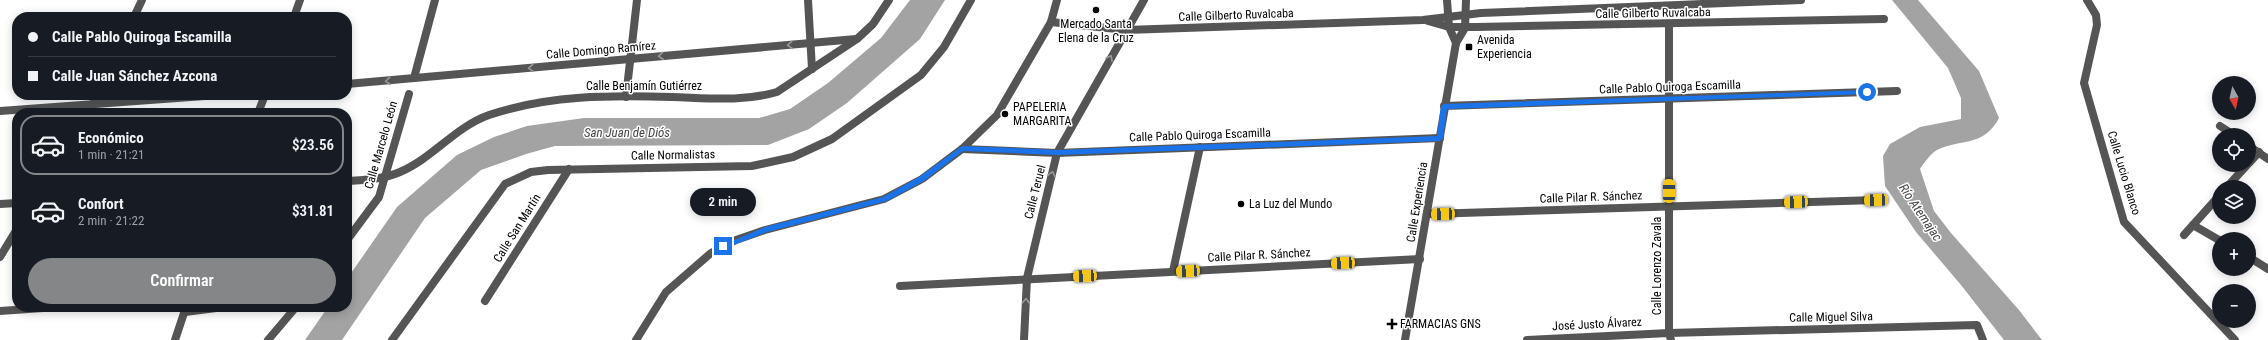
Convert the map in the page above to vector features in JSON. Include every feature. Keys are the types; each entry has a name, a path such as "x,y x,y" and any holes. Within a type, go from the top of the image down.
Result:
{"street":[{"path":"136,12 142,0"},
{"path":"296,12 300,0"},
{"path":"414,78 435,0"},
{"path":"626,97 637,0"},
{"path":"808,0 812,69"},
{"name":"Calle Benjamín Gutiérrez","path":"352,181 384,178 409,168 466,127 489,115 528,105 597,96 751,98 777,92 857,39 873,24 889,0"},
{"name":"Calle Normalistas","path":"392,340 505,184 531,172 569,169 752,166 793,157 832,139 921,75 944,47 971,0"},
{"path":"636,340 666,292 711,253 736,240 765,230 884,199 922,179 962,149 997,115 1050,22 1057,0"},
{"name":"Calle Teruel","path":"1024,340 1027,278 1058,153 1144,0"},
{"path":"1447,0 1449,27 1456,43"},
{"path":"1465,28 1466,0"},
{"name":"Calle Gilberto Ruvalcaba","path":"1050,22 1126,30 1423,20 1465,15 1800,0"},
{"name":"Calle Lucio Blanco","path":"2087,0 2096,15 2097,25 2084,83 2124,222 2236,340"},
{"name":"Calle Gilberto Ruvalcaba","path":"1423,20 1449,27 1465,28 1884,19"},
{"name":"Calle Lorenzo Zavala","path":"1669,24 1670,336"},
{"name":"Calle Experiencia","path":"1405,340 1428,214 1444,106 1456,43 1465,28"},
{"name":"Calle Domingo Ramírez","path":"352,84 857,39"},
{"name":"Calle Pablo Quiroga Escamilla","path":"1444,106 1897,91"},
{"name":"Calle Marcelo León","path":"352,233 379,197 409,94"},
{"path":"91,108 96,100"},
{"path":"46,108 156,100"},
{"path":"0,111 12,110"},
{"name":"Calle Pablo Quiroga Escamilla","path":"962,149 1058,153 1440,138"},
{"path":"1173,271 1200,147"},
{"path":"2256,150 2268,159"},
{"path":"2256,155 2259,152"},
{"name":"Calle San Martín","path":"485,301 569,169"},
{"path":"2233,180 2241,172"},
{"name":"Calle Pilar R. Sánchez","path":"1428,214 1876,200"},
{"path":"0,204 12,203"},
{"path":"2184,235 2212,204"},
{"path":"2193,225 2212,236"},
{"path":"0,257 12,237"},
{"name":"Calle Pilar R. Sánchez","path":"900,286 1027,278 1420,260"},
{"path":"2256,261 2268,268"},
{"path":"0,311 12,310"},
{"path":"175,340 185,312"},
{"path":"268,340 292,312"},
{"name":"Calle Miguel Silva","path":"1670,336 1977,325 1983,340"},
{"name":"José Justo Álvarez","path":"1527,340 1670,336"}],"water":[{"name":"San Juan de Diós","path":"910,0 945,0 920,39 847,103 809,129 768,145 555,146 526,154 481,170 425,218 342,340 305,340 325,312 352,312 352,272 397,207 457,155 494,137 527,126 584,118 759,118 790,109 828,83 881,38"},
{"name":"Río Atemajac","path":"1892,0 1918,0 1979,71 1999,118 1986,134 1979,138 1946,146 1935,151 1920,169 1934,211 1951,233 2019,310 2042,340 2004,340 1961,285 1916,232 1885,186 1883,156 1890,144 1920,127 1961,119 1961,98 1948,68"}],"place":[{"name":"Mercado Santa Elena de la Cruz","path":"1096,10"},
{"name":"Avenida Experiencia","path":"1469,47"},
{"name":"PAPELERIA MARGARITA","path":"1005,114"},
{"name":"La Luz del Mundo","path":"1241,204"},
{"name":"FARMACIAS GNS","path":"1392,324"}],"route":[{"path":"723,246 765,230 859,207 884,199 922,179 962,149 1058,153 1440,138 1444,106 1867,92"}]}
